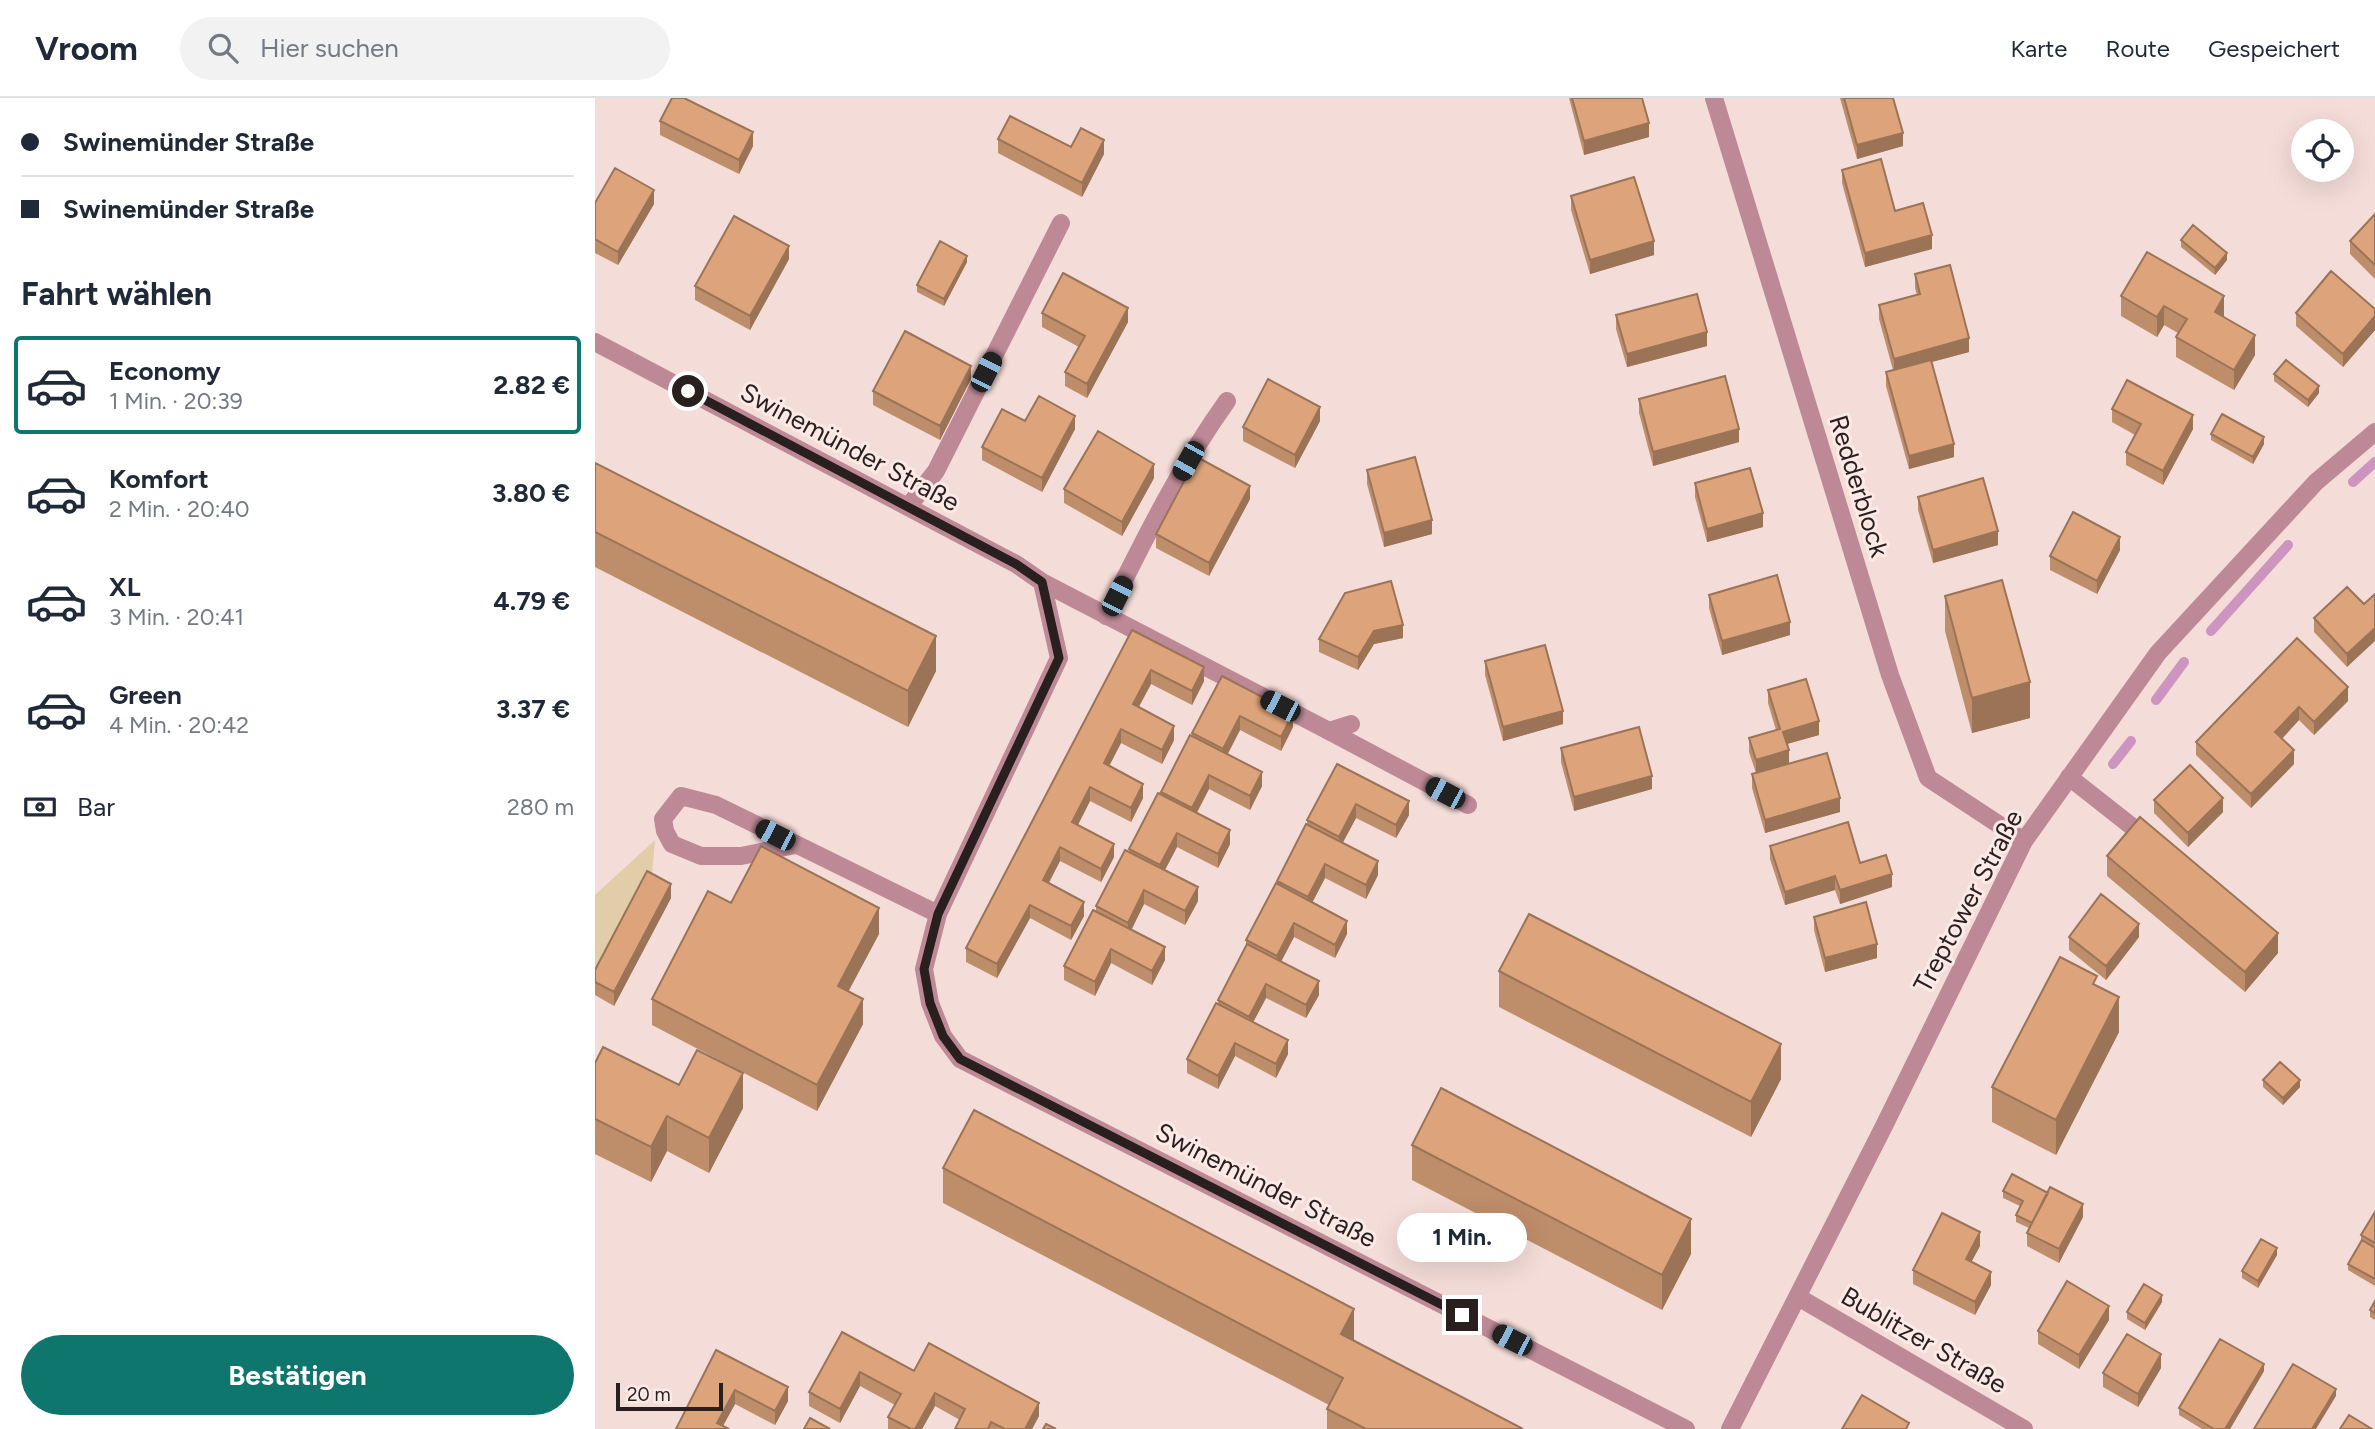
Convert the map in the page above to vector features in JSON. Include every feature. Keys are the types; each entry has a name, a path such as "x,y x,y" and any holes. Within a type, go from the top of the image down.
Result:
{"street":[{"name":"Redderblock","path":"1714,98 1890,675 1928,778 2024,841"},
{"path":"908,507 936,471 1061,223"},
{"name":"Swinemünder Straße","path":"595,342 1016,564 1042,582 1468,805"},
{"path":"1107,616 1147,534 1195,449 1227,401"},
{"name":"Treptower Straße","path":"1730,1429 2024,841 2158,653 2316,482 2375,432"},
{"name":"Swinemünder Straße","path":"1042,582 1059,658 938,914 924,969 930,1003 943,1036 960,1059 1686,1429"},
{"path":"1329,731 1351,724"},
{"path":"2069,777 2153,843"},
{"path":"795,845 741,856 701,856 673,844 665,831 663,819 681,796 716,805 938,914"},
{"name":"Bublitzer Straße","path":"1798,1297 2024,1429"}],"shaded area":[{"path":"655,840 651,886 595,993 595,895"}],"building":[{"path":"672,98 684,98 753,132 739,160 660,121"},
{"path":"1572,98 1642,98 1649,123 1584,141"},
{"path":"1844,98 1893,98 1903,133 1857,145"},
{"path":"1010,116 1071,147 1081,128 1104,140 1082,183 998,139"},
{"path":"1881,159 1895,211 1923,203 1932,235 1865,253 1842,170"},
{"path":"615,168 654,190 618,252 595,239 595,203"},
{"path":"1634,177 1654,241 1590,260 1571,196"},
{"path":"2375,214 2375,265 2350,241"},
{"path":"734,216 789,246 750,316 695,286"},
{"path":"2193,225 2227,253 2215,268 2181,240"},
{"path":"940,241 967,256 944,299 917,285"},
{"path":"2147,252 2224,296 2215,312 2255,335 2234,370 2176,337 2187,319 2164,306 2157,317 2121,296"},
{"path":"1950,265 1969,338 1894,359 1879,305 1920,294 1915,274"},
{"path":"2331,271 2375,309 2375,316 2343,354 2296,313"},
{"path":"1063,273 1128,308 1087,384 1065,372 1085,336 1042,313"},
{"path":"1697,294 1707,332 1627,354 1616,315"},
{"path":"905,331 971,366 940,426 873,391"},
{"path":"1931,360 1954,444 1909,456 1886,372"},
{"path":"2286,360 2319,386 2308,400 2274,374"},
{"path":"1725,376 1739,429 1653,452 1639,399"},
{"path":"1268,379 1320,407 1295,455 1243,427"},
{"path":"2127,380 2193,415 2163,471 2126,452 2141,424 2112,409"},
{"path":"1039,396 1075,416 1042,478 982,447 1002,409 1025,421"},
{"path":"2222,414 2264,437 2253,457 2211,434"},
{"path":"1098,431 1154,464 1122,522 1064,489"},
{"path":"1197,457 1250,486 1209,563 1156,534"},
{"path":"1415,457 1432,520 1384,533 1367,470"},
{"path":"595,463 936,636 908,691 595,532"},
{"path":"1750,468 1763,513 1707,529 1695,483"},
{"path":"1983,478 1998,531 1933,550 1918,497"},
{"path":"2073,512 2120,537 2097,581 2050,556"},
{"path":"1777,575 1790,622 1722,641 1709,595"},
{"path":"2002,580 2030,682 1972,698 1945,596"},
{"path":"1391,581 1403,625 1374,631 1358,657 1319,639 1345,593"},
{"path":"2347,587 2364,604 2375,594 2375,628 2347,654 2314,618"},
{"path":"1132,630 1204,667 1192,691 1151,670 1133,704 1174,726 1162,750 1121,729 1104,763 1143,784 1131,808 1090,787 1072,822 1114,844 1101,869 1060,847 1043,880 1084,902 1071,926 1030,905 997,964 966,948"},
{"path":"2297,638 2348,687 2314,722 2299,707 2275,732 2294,750 2251,794 2196,742"},
{"path":"1545,645 1563,711 1503,727 1485,661"},
{"path":"1222,676 1293,713 1281,737 1240,716 1223,749 1192,733"},
{"path":"1806,679 1819,721 1783,732 1789,750 1756,760 1749,738 1780,729 1768,690"},
{"path":"1639,727 1652,776 1574,797 1561,748"},
{"path":"1190,735 1262,772 1250,796 1209,775 1192,808 1161,792"},
{"path":"1827,753 1840,798 1765,820 1752,774"},
{"path":"1337,764 1409,801 1396,825 1356,804 1339,837 1307,820"},
{"path":"2190,765 2223,798 2188,833 2154,800"},
{"path":"1158,793 1230,830 1218,854 1177,833 1160,865 1129,849"},
{"path":"2140,817 2278,933 2245,972 2107,856"},
{"path":"1848,822 1860,863 1886,855 1892,874 1840,890 1835,876 1785,892 1770,846"},
{"path":"1306,824 1378,861 1366,885 1325,864 1308,897 1277,881"},
{"path":"761,846 879,908 838,986 863,999 817,1085 652,999 708,891 731,903"},
{"path":"1125,850 1198,887 1185,911 1144,890 1128,923 1096,906"},
{"path":"647,871 671,884 614,992 595,982 595,970"},
{"path":"1276,883 1347,921 1335,945 1294,923 1277,956 1246,940"},
{"path":"2101,894 2139,924 2106,966 2069,937"},
{"path":"1866,902 1877,944 1825,958 1814,917"},
{"path":"1093,910 1165,947 1152,971 1111,949 1095,982 1064,966"},
{"path":"1529,914 1781,1044 1751,1102 1499,971"},
{"path":"1247,944 1319,981 1306,1005 1266,984 1249,1017 1218,1000"},
{"path":"2060,957 2097,976 2093,984 2119,997 2056,1120 1992,1087"},
{"path":"1216,1003 1288,1040 1276,1064 1235,1043 1218,1076 1187,1059"},
{"path":"603,1047 679,1085 697,1050 743,1073 709,1138 667,1116 651,1147 595,1119 595,1063"},
{"path":"2280,1062 2300,1080 2283,1098 2263,1080"},
{"path":"1441,1088 1691,1219 1662,1275 1412,1145"},
{"path":"974,1110 1354,1309 1341,1334 1523,1429 1366,1429 1327,1409 1343,1378 943,1168"},
{"path":"2012,1174 2048,1193 2032,1223 2016,1215 2023,1201 2003,1191"},
{"path":"2050,1187 2083,1204 2059,1249 2027,1233"},
{"path":"2375,1212 2375,1243 2361,1235"},
{"path":"1942,1213 1980,1232 1966,1259 1991,1272 1975,1302 1913,1270"},
{"path":"2261,1239 2277,1248 2258,1281 2242,1271"},
{"path":"2362,1240 2375,1248 2375,1279 2348,1264"},
{"path":"2067,1281 2109,1306 2079,1355 2038,1331"},
{"path":"2144,1284 2162,1295 2145,1323 2127,1312"},
{"path":"842,1332 914,1371 929,1343 1039,1403 1025,1429 1005,1429 991,1422 988,1429 955,1429 965,1409 935,1393 915,1429 911,1429 888,1417 901,1394 860,1372 840,1409 809,1392"},
{"path":"2127,1334 2161,1354 2138,1394 2103,1373"},
{"path":"2220,1339 2264,1364 2225,1429 2214,1429 2179,1408"},
{"path":"716,1350 788,1387 775,1411 735,1390 717,1423 729,1429 676,1429"},
{"path":"2293,1364 2336,1389 2312,1429 2254,1429"},
{"path":"1862,1395 1909,1423 1906,1429 1842,1429"},
{"path":"2349,1415 2372,1429 2340,1429"},
{"path":"810,1418 830,1429 804,1429"},
{"path":"1046,1424 1056,1429 1043,1429"}],"waterway":[{"path":"2353,482 2375,462"},
{"path":"2211,631 2288,545"},
{"path":"2156,700 2184,662"},
{"path":"2113,764 2131,741"}],"route":[{"path":"688,391 1016,564 1042,582 1059,658 938,914 924,969 930,1003 943,1036 960,1059 1462,1315"}]}
